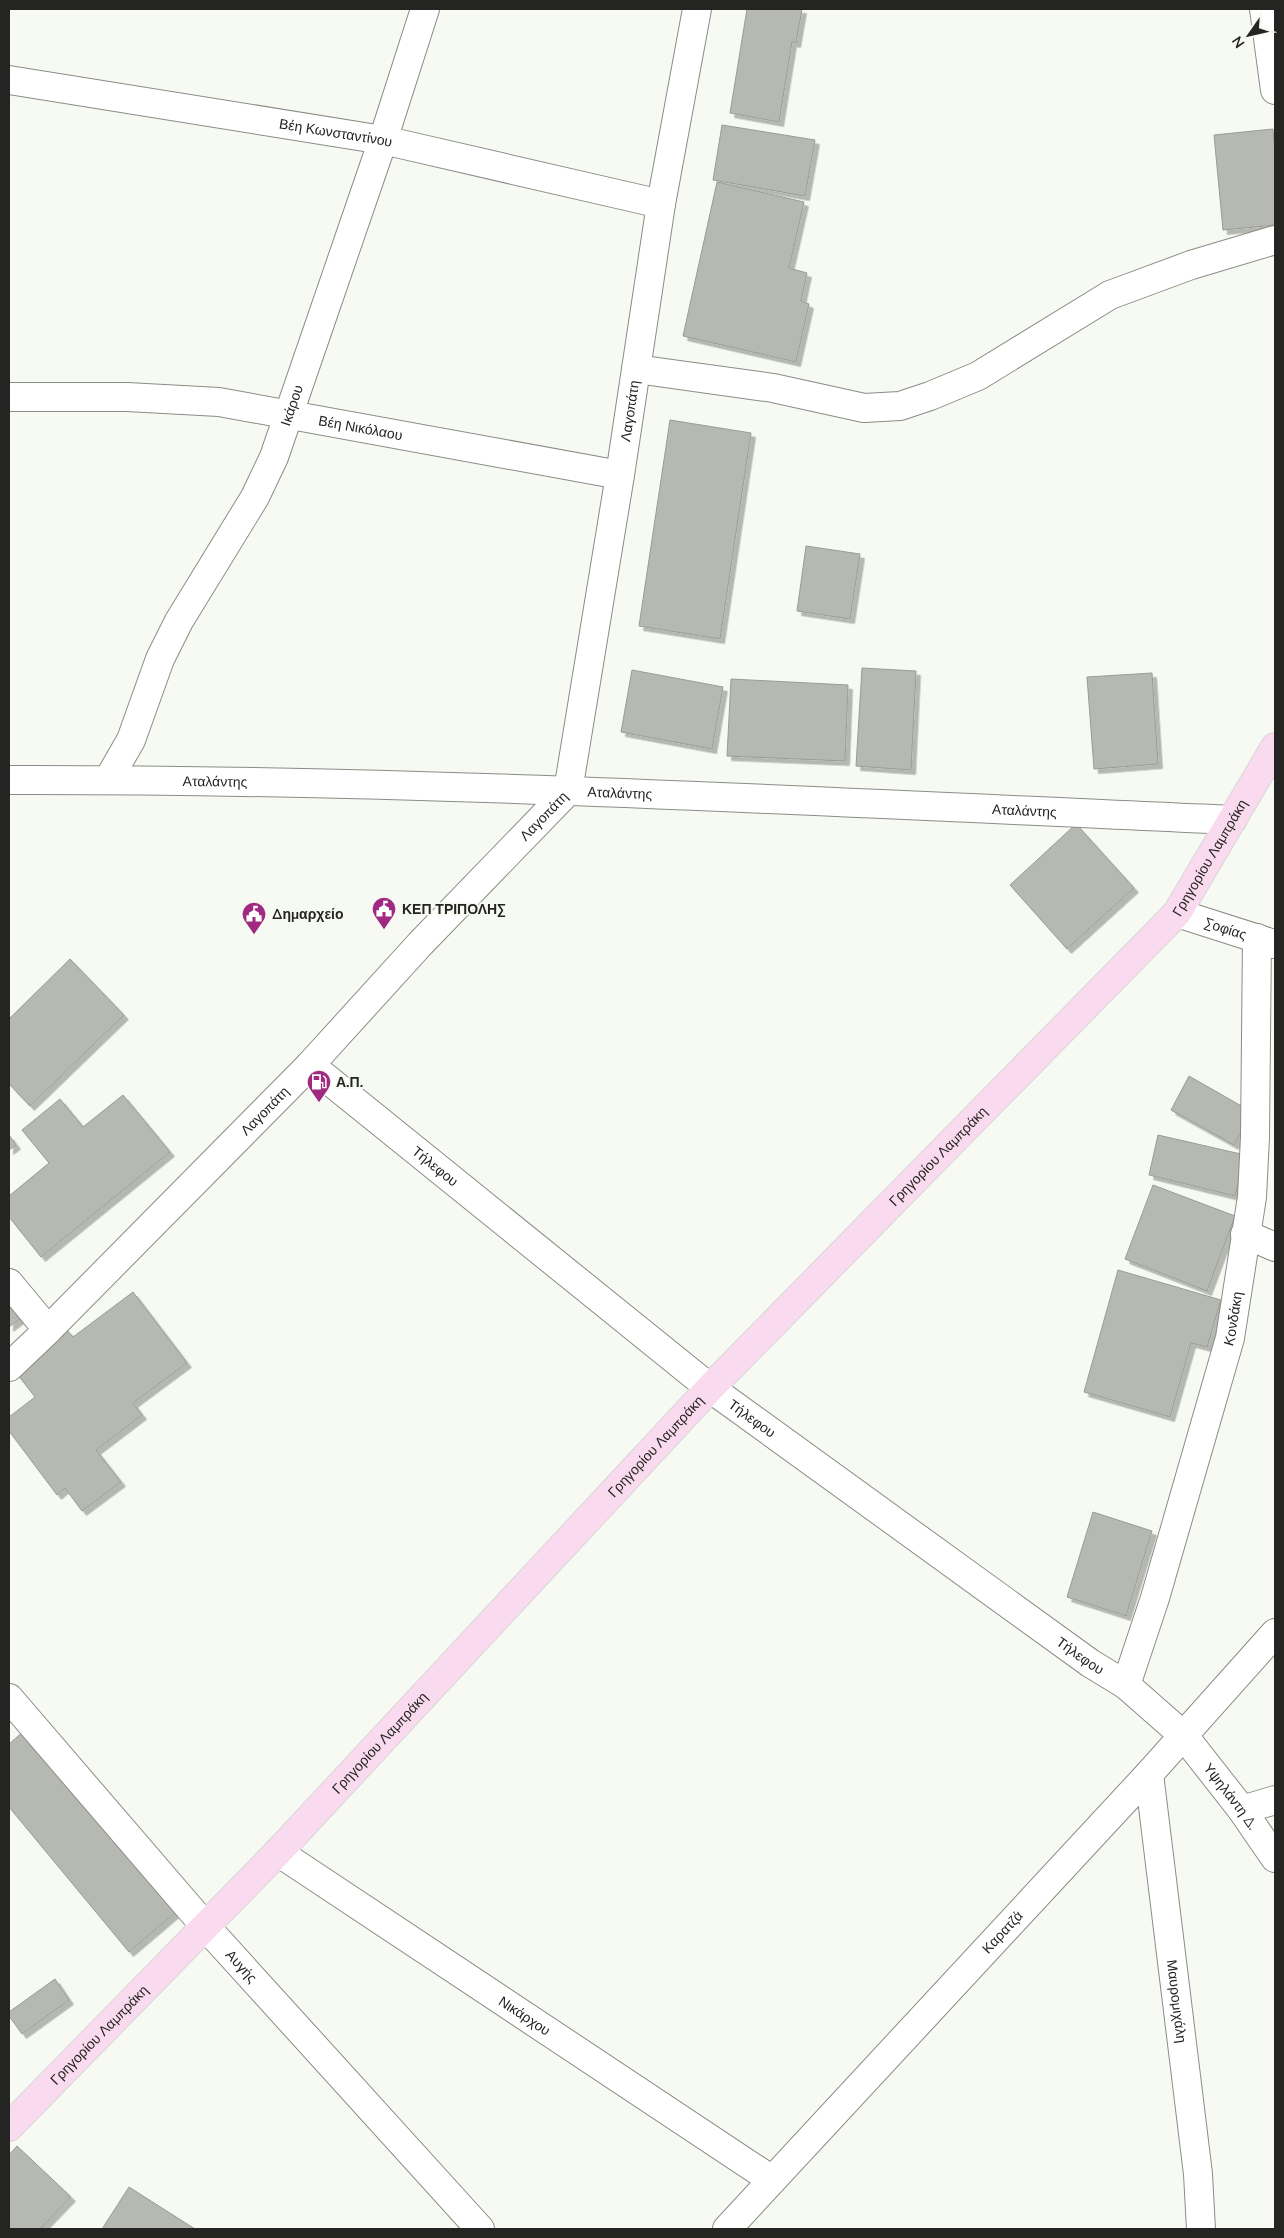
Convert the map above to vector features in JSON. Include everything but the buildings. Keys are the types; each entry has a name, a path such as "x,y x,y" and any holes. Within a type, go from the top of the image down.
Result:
{"main road":[{"name":"Γρηγορίου Λαμπράκη","path":"9,2127 278,1852 710,1388 1177,913 1275,747"}],"street":[{"name":"Ικάρου","path":"108,780 131,740 160,659 179,621 255,497 274,457 384,140 425,9"},
{"name":"Λαγοπάτη","path":"9,1367 48,1330 310,1065 420,944 568,790 620,475 661,204 697,9"},
{"path":"1264,9 1275,90"},
{"name":"Βέη Κωνσταντίνου","path":"9,80 384,140 661,204"},
{"path":"636,368 773,388 864,408 900,406 978,376 1110,295 1190,265 1275,240"},
{"name":"Βέη Νικόλαου","path":"9,397 185,399 219,402 620,475"},
{"name":"Αταλάντης","path":"9,780 108,780 568,790 1232,820"},
{"name":"Σοφίας","path":"1177,913 1266,941"},
{"name":"Κονδάκη","path":"1126,1685 1155,1598 1230,1338 1252,1197 1266,941"},
{"name":"Τήλεφου","path":"310,1065 710,1388 1090,1663 1126,1685 1184,1736"},
{"path":"1252,1197 1275,1183"},
{"path":"1245,1234 1275,1247"},
{"path":"9,1283 48,1330"},
{"name":"Καρατζά","path":"727,2229 1184,1736 1275,1632"},
{"name":"Αυγής","path":"9,1698 205,1926 480,2229"},
{"name":"Υψηλάντη Δ.","path":"1184,1736 1242,1810 1275,1858"},
{"name":"Μαυρομιχάλη","path":"1149,1774 1198,2174 1200,2229"},
{"path":"1242,1810 1275,1800"},
{"name":"Νικάρχου","path":"278,1852 772,2180"}],"place":[{"name":"ΚΕΠ ΤΡΙΠΟΛΗΣ","path":"384,930"},
{"name":"Δημαρχείο","path":"254,935"},
{"name":"Α.Π.","path":"319,1103"}]}
